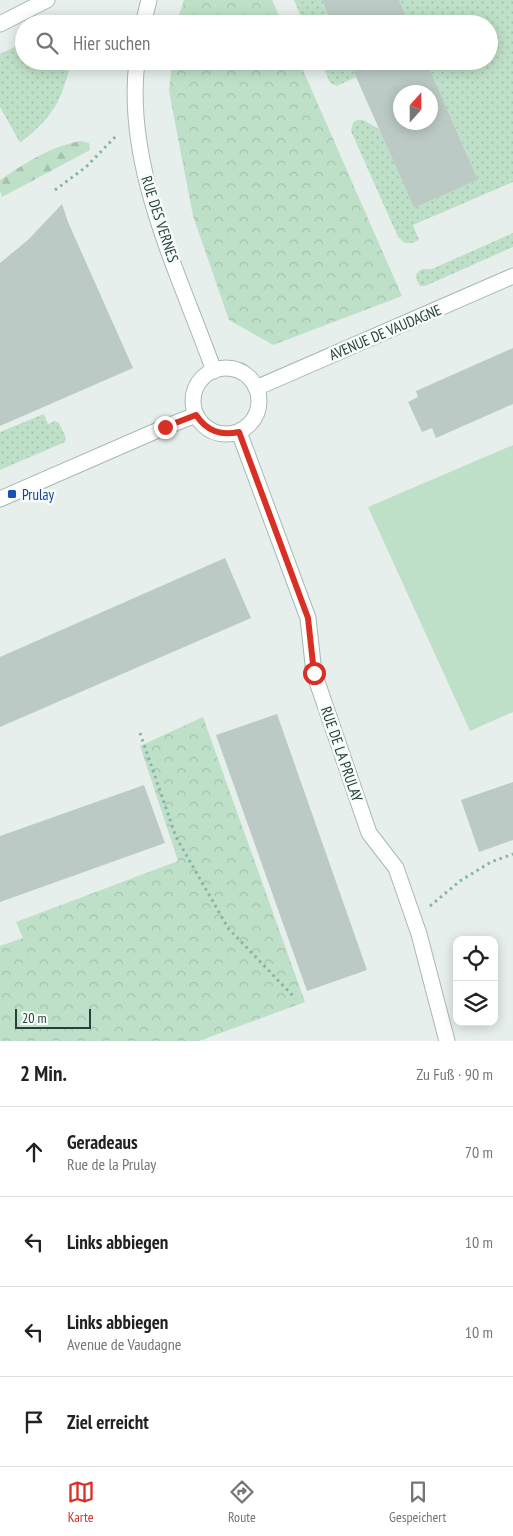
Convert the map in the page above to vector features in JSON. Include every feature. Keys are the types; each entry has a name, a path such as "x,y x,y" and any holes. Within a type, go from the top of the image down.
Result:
{"street":[{"path":"0,24 32,4 47,0"},
{"path":"145,15 149,0"},
{"name":"RUE DES VERNES","path":"137,70 135,113 138,139 149,190 163,234 214,371"},
{"name":"AVENUE DE VAUDAGNE","path":"256,388 513,276"},
{"path":"222,368 238,371 246,375 256,388 259,396 257,414 253,421 239,432 229,434 214,432 202,424 196,415 194,393 202,379 214,371 222,368"},
{"path":"0,499 196,415"},
{"name":"RUE DE LA PRULAY","path":"239,432 308,618 314,673 369,834 396,868 419,934 446,1041"}],"path":[{"path":"55,190 86,167 118,133"},
{"path":"140,733 176,836 228,928 294,998"},
{"path":"428,908 460,881 490,862 513,854"}],"green space":[{"path":"184,0 272,0 279,15 179,15"},
{"path":"294,0 322,0 328,15 300,15"},
{"path":"399,0 513,0 513,182 413,225 419,240 405,243 398,237 351,131 353,123 357,120 363,120 379,129 414,208 478,180 430,70 498,70 498,15 405,15"},
{"path":"15,46 15,70 69,70 54,108 41,125 21,142 0,107 0,54"},
{"path":"171,70 303,70 402,296 273,345 229,320 193,216 169,91"},
{"path":"325,70 353,70 356,77 337,86 330,83"},
{"path":"81,141 89,143 90,150 2,197 0,180 49,151"},
{"path":"513,233 513,247 425,286 420,286 417,281 416,274 422,269 432,269"},
{"path":"44,414 48,424 55,421 59,423 66,438 65,442 0,470 0,432"},
{"path":"513,445 513,712 470,731 368,507"},
{"path":"203,717 305,1002 199,1041 0,1041 0,946 23,938 16,922 178,861 140,746"}],"building":[{"path":"322,0 399,0 405,15 328,15"},
{"path":"353,70 430,70 436,85 393,85 393,130 438,130 438,88 478,180 414,208"},
{"path":"62,204 68,222 133,368 0,426 0,263 28,240"},
{"path":"513,348 513,404 436,438 432,428 422,432 408,402 418,397 416,391"},
{"path":"225,558 251,618 0,727 0,657"},
{"path":"277,714 367,970 307,991 216,735"},
{"path":"513,782 513,840 479,852 461,800"},
{"path":"144,785 165,843 0,902 0,836"}],"place":[{"name":"Prulay","path":"12,494"}],"route":[{"path":"165,427 196,415 202,424 219,434 239,432 308,618 314,673"}]}
